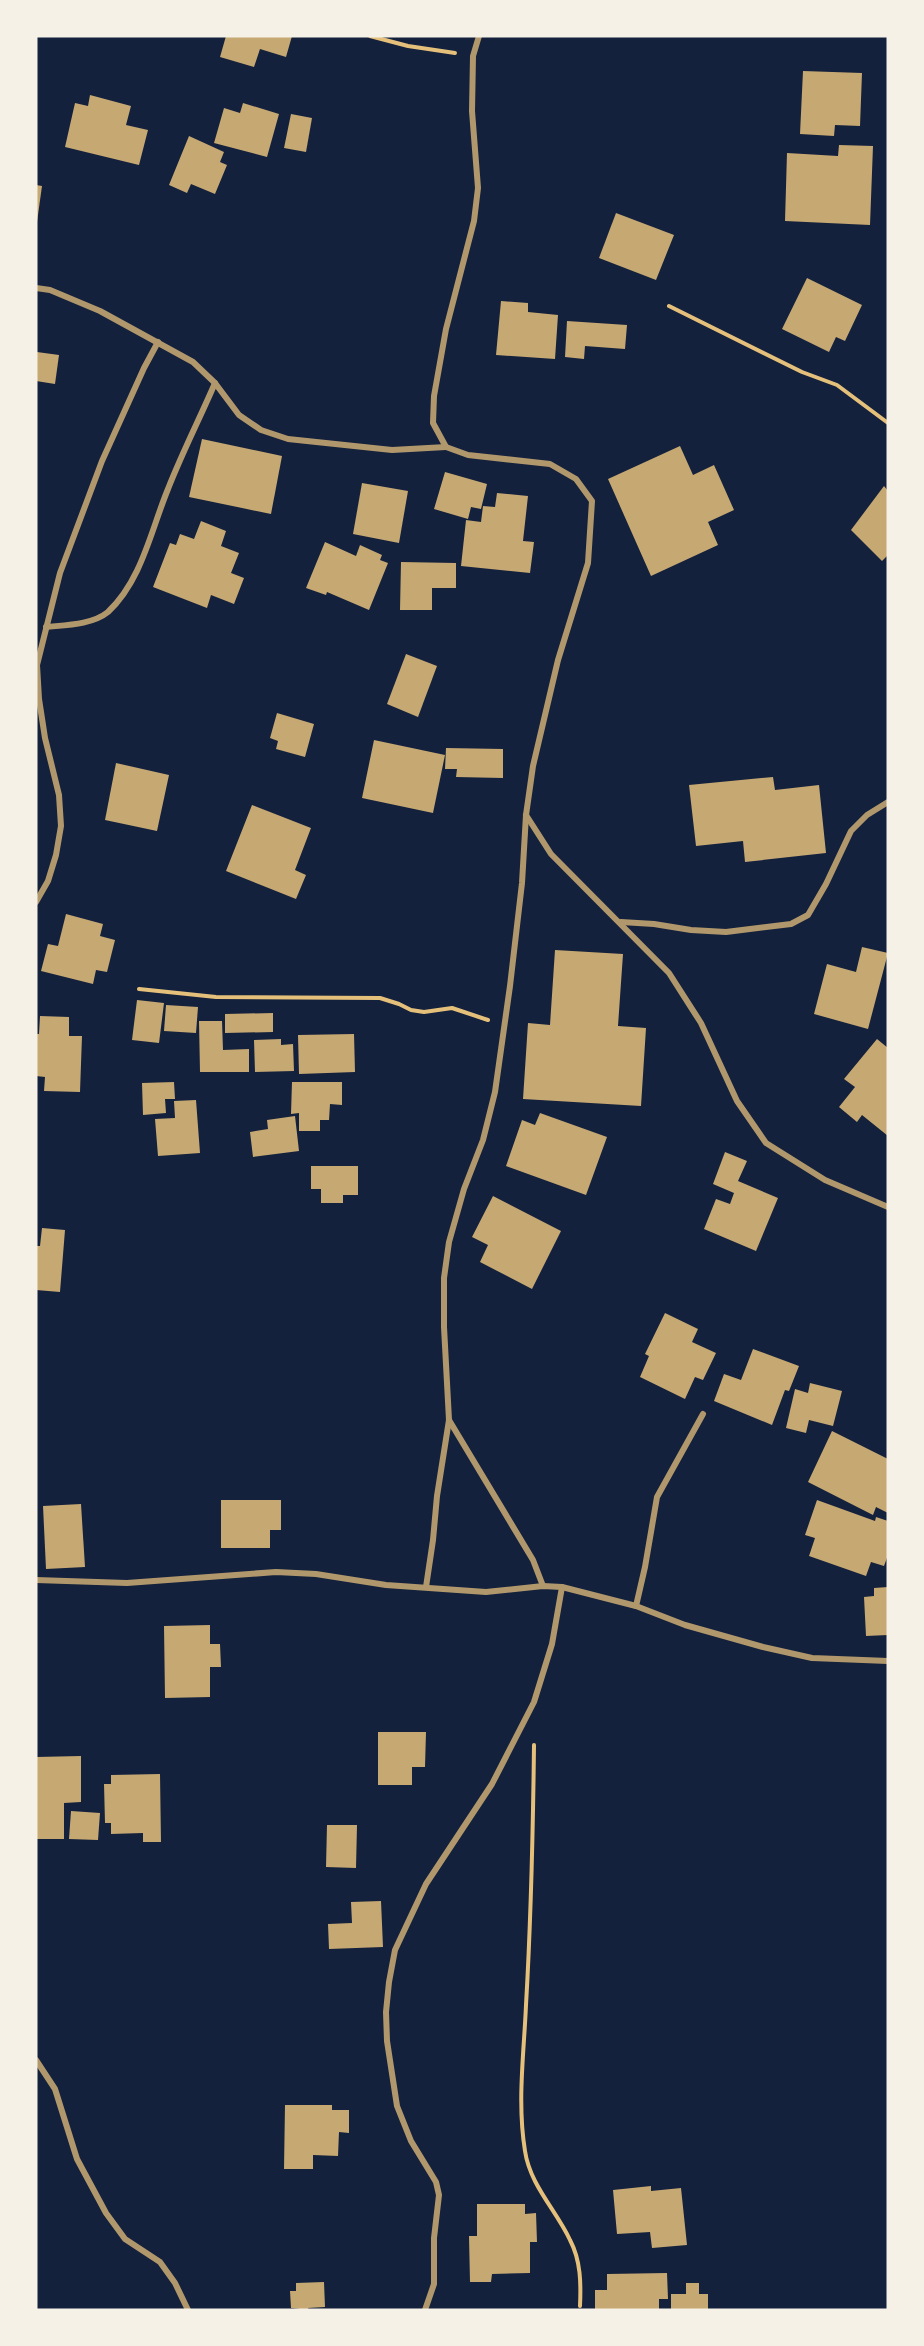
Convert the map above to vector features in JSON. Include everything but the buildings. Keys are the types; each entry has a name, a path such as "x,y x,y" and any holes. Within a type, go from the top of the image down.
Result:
{"street":[{"path":"446,447 433,423 434,396 446,328 474,221 478,189 472,111 473,56 479,36"},
{"path":"36,288 50,290 100,311 193,362 215,383 239,415 261,430 288,439 392,450 446,447 468,455 549,464 576,479 592,501 588,563 545,710 533,766 526,815 522,883 506,1026 495,1092 483,1140 464,1189 449,1242 444,1278 449,1420 426,1587"},
{"path":"36,902 48,881 56,855 61,826 59,795 45,738 39,699 37,665 60,573 102,461 158,342"},
{"path":"46,627 88,621 107,613 121,595 141,566 169,486 215,383"},
{"path":"621,922 726,932 791,924 808,915 826,884 851,831 867,814 888,802"},
{"path":"526,815 551,854 669,972 701,1023 737,1101 766,1143 825,1180 888,1207"},
{"path":"636,1606 657,1497 703,1414"},
{"path":"449,1420 532,1560 543,1586"},
{"path":"36,1580 127,1583 276,1572 486,1592 543,1586 562,1587 636,1606 685,1625 812,1658 888,1661"},
{"path":"425,2310 434,2284 434,2238 439,2195 436,2182 411,2140 397,2106 387,2041 386,2012 395,1950 426,1884 492,1784 534,1702 552,1644 562,1587"},
{"path":"36,2060 55,2089 77,2159 106,2213 125,2240 160,2262 176,2283 188,2310"}],"path":[{"path":"370,36 408,46 473,56"},
{"path":"669,306 802,372 837,385 888,423"},
{"path":"139,990 216,997 380,998 411,1010 424,1012 452,1008 506,1026"},
{"path":"534,1737 527,1994 521,2074 522,2126 525,2153 534,2179 570,2240 578,2260 581,2283 580,2306"}]}
